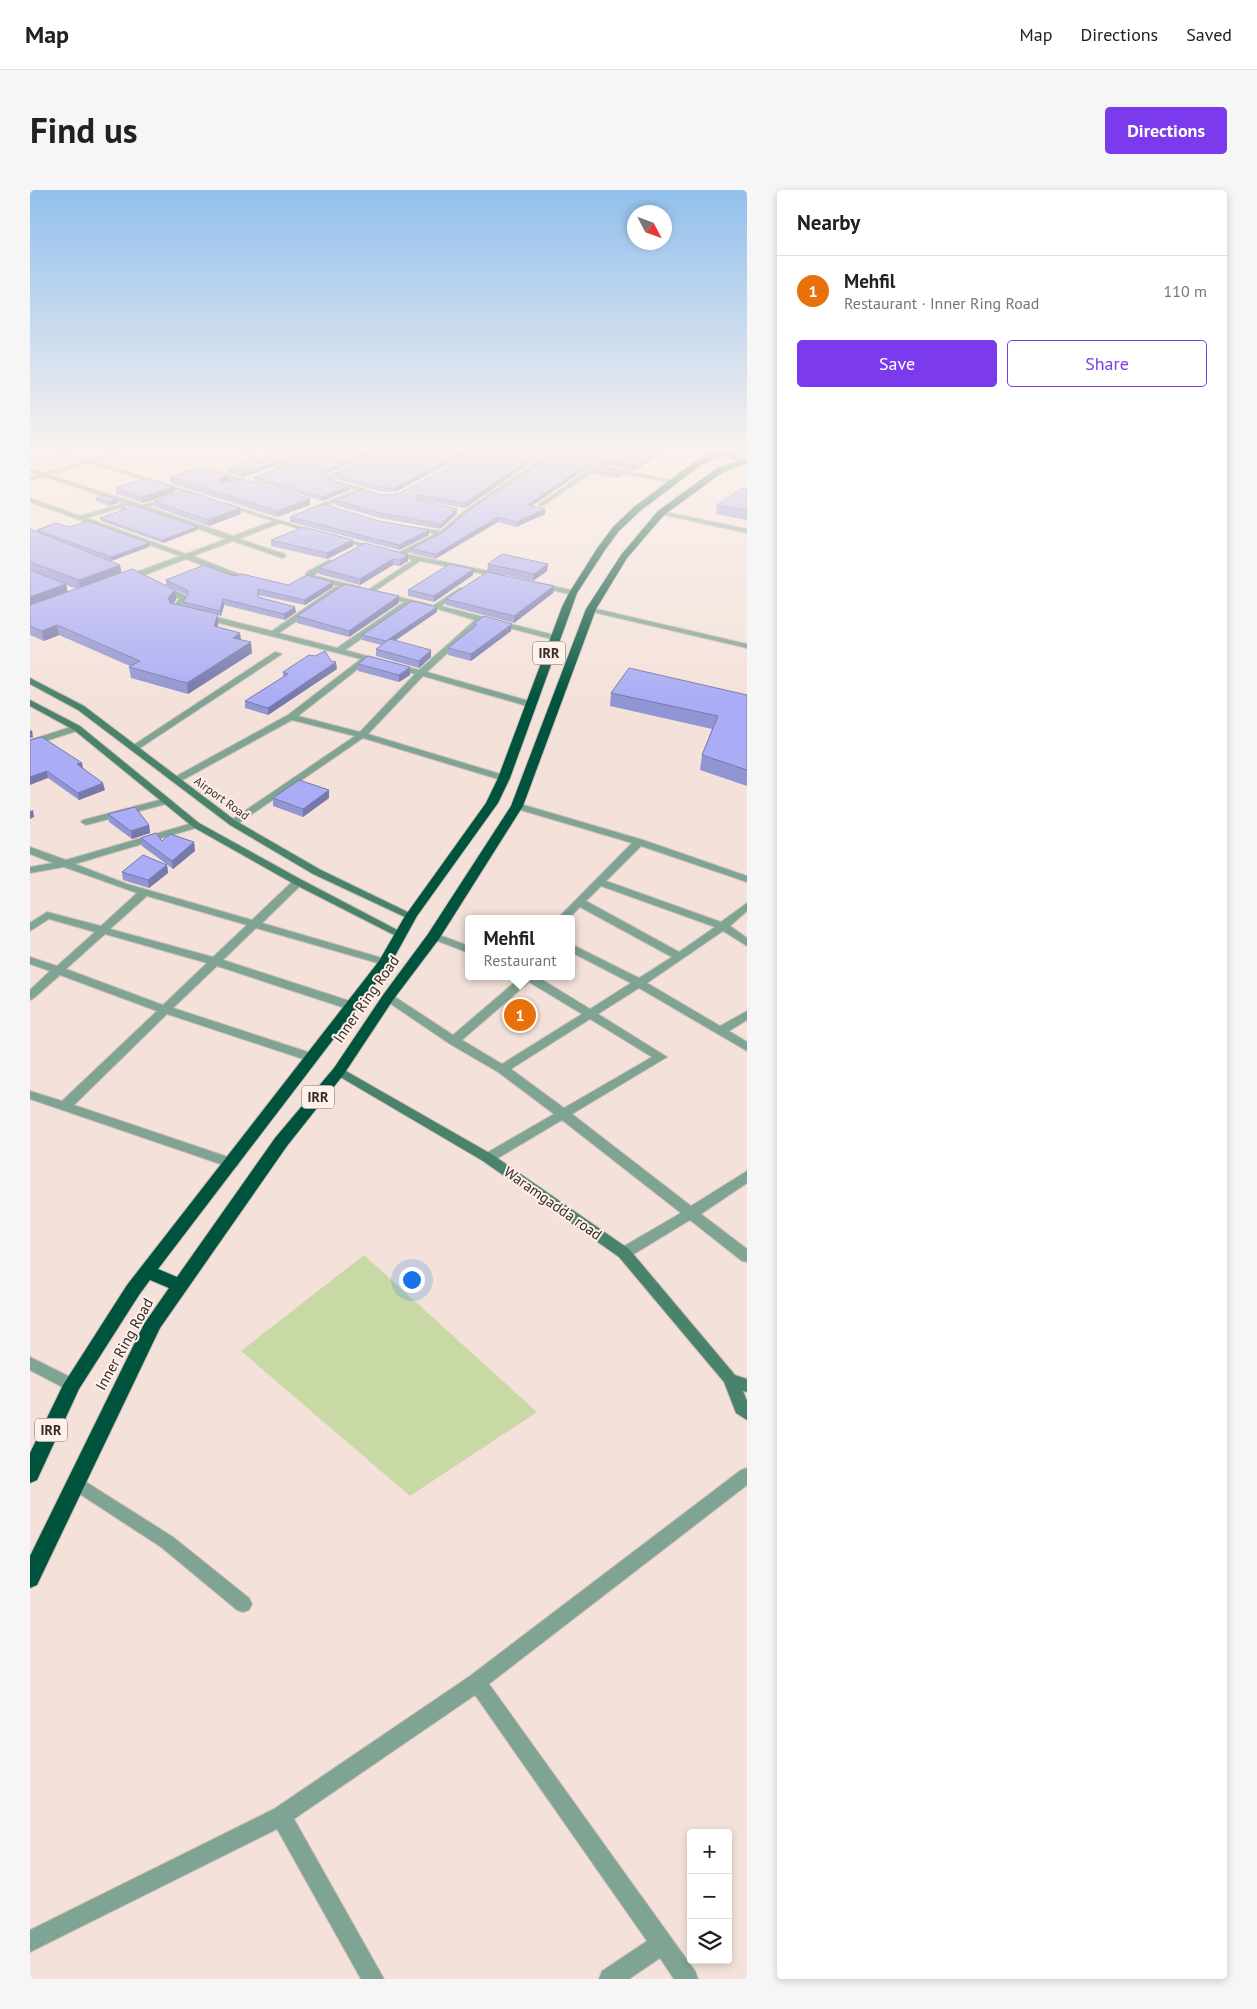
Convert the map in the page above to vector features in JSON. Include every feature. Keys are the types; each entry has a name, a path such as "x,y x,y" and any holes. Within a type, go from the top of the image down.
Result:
{"highway":[{"name":"Inner Ring Road","path":"30,1474 72,1385 133,1290 232,1163 310,1057 385,962 411,916 492,803 504,778 573,593 614,531"},
{"name":"Inner Ring Road","path":"30,1578 153,1324 281,1142 339,1071 388,998 434,936 517,806 591,609 624,557 645,531"},
{"path":"147,1272 180,1285"}],"main road":[{"name":"Airport Road","path":"30,681 81,708 233,823 317,872 411,916"},
{"path":"30,703 77,728 196,825 298,882 400,934"},
{"name":"Waramgadda road","path":"339,1071 488,1158 624,1254 730,1379 742,1408 747,1413"},
{"name":"Waramgadda road","path":"730,1379 747,1386"}],"street":[{"path":"118,531 186,556 238,578"},
{"path":"210,531 282,556"},
{"path":"117,582 252,531"},
{"path":"313,531 419,559 478,578 511,579"},
{"path":"400,554 442,532"},
{"path":"354,550 363,545"},
{"path":"369,592 419,559"},
{"path":"336,560 310,574 313,578 342,586 411,601 555,638"},
{"path":"126,572 183,598 175,610 367,658 530,704"},
{"path":"435,607 478,578"},
{"path":"529,583 573,593"},
{"path":"272,635 342,586"},
{"path":"338,651 411,601"},
{"path":"297,607 306,610"},
{"path":"591,609 747,646"},
{"path":"233,823 362,735 421,673 480,619"},
{"path":"134,748 278,654"},
{"path":"176,780 291,717 367,658"},
{"path":"291,717 362,735 504,778"},
{"path":"30,743 77,728"},
{"path":"86,822 167,801"},
{"path":"517,806 639,842 747,879"},
{"path":"30,870 67,864 196,825"},
{"path":"566,915 639,842"},
{"path":"30,850 123,886 385,962"},
{"path":"64,1107 256,925 298,882"},
{"path":"598,882 723,926 747,943"},
{"path":"30,996 145,892"},
{"path":"580,902 680,957"},
{"path":"502,1069 680,957 747,906"},
{"path":"30,928 47,915 217,962 352,1006"},
{"path":"434,936 465,948"},
{"path":"575,949 638,982 747,1047"},
{"path":"30,960 166,1010 310,1057"},
{"path":"454,1041 523,980"},
{"path":"488,1158 661,1057 535,980"},
{"path":"388,998 454,1041 502,1069 747,1257"},
{"path":"720,1032 747,1015"},
{"path":"30,1095 232,1163"},
{"path":"624,1254 690,1214 747,1176"},
{"path":"30,1363 72,1385"},
{"path":"30,1941 282,1816 477,1682 747,1475"},
{"path":"75,1482 167,1542 242,1604"},
{"path":"477,1682 687,1979"},
{"path":"282,1816 373,1979"},
{"path":"610,1979 662,1944"}],"green space":[{"path":"364,1255 537,1412 410,1496 241,1351"}],"building":[{"path":"30,531 36,531 120,565 79,580 30,562"},
{"path":"41,531 117,531 149,543 111,557"},
{"path":"138,531 185,531 162,540"},
{"path":"293,531 321,531 353,540 327,553 271,540"},
{"path":"346,531 426,531 399,545"},
{"path":"444,531 474,531 436,554 411,549"},
{"path":"365,543 408,555 400,560 393,559 360,579 319,568"},
{"path":"502,554 548,564 534,574 488,564"},
{"path":"450,564 474,569 434,596 408,590"},
{"path":"204,565 234,576 242,574 288,585 307,575 333,582 304,600 258,589 258,597 295,607 284,614 223,599 220,611 183,602 188,594 187,590 166,580"},
{"path":"132,569 175,590 168,598 170,603 218,614 214,626 240,633 233,638 251,642 187,683 129,667 140,661 57,625 42,631 30,626 30,605"},
{"path":"30,570 66,584 30,597"},
{"path":"487,572 554,586 514,616 446,599"},
{"path":"345,584 399,596 349,631 297,616"},
{"path":"412,601 437,607 386,641 362,635"},
{"path":"484,616 512,624 471,654 448,648 477,625 474,624"},
{"path":"390,639 431,650 419,661 376,649"},
{"path":"325,651 331,661 336,662 268,708 245,701 288,674 283,672 309,655 315,656"},
{"path":"368,656 410,667 399,675 358,664"},
{"path":"629,668 747,695 747,770 702,755 718,716 611,693"},
{"path":"42,737 82,763 77,764 103,783 78,793 47,771 30,777 30,740"},
{"path":"299,780 329,790 303,809 273,798"},
{"path":"135,807 149,825 131,831 108,814"},
{"path":"156,833 162,841 170,834 194,842 172,861 141,838"},
{"path":"143,855 167,865 148,880 122,872"}],"place":[{"name":"Mehfil","path":"520,1015"}]}
